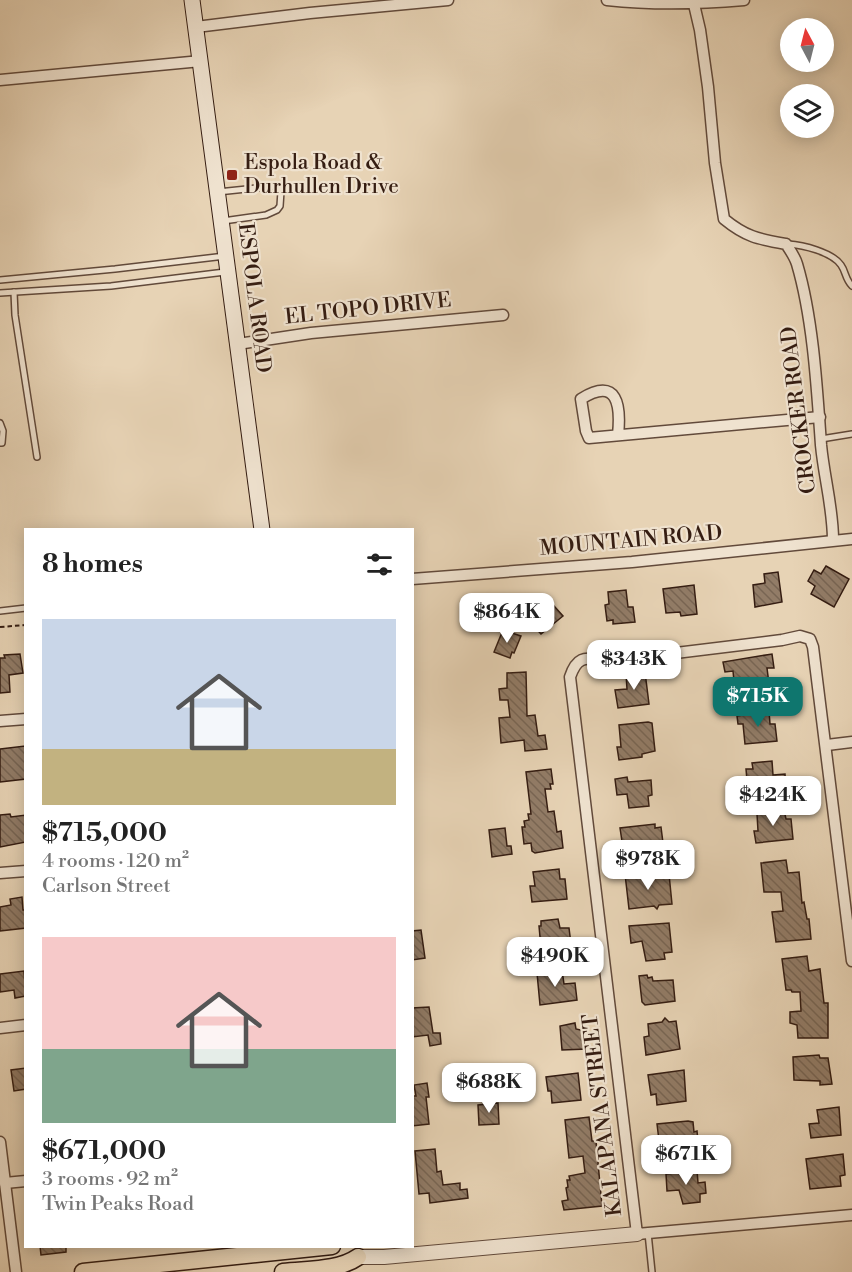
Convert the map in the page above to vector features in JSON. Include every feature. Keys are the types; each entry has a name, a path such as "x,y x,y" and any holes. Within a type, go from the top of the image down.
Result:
{"main road":[{"name":"ESPOLA ROAD","path":"192,0 262,528"},
{"path":"83,1272 315,1248"},
{"path":"283,1272 339,1265 358,1258 342,1248"}],"street":[{"path":"196,27 448,0"},
{"path":"607,0 640,4 744,0"},
{"path":"693,2 700,30 715,163 724,219 741,233 761,240 786,243"},
{"path":"0,80 201,61"},
{"name":"CROCKER ROAD","path":"786,243 796,262 808,318 821,439 833,520 833,540"},
{"name":"EL TOPO DRIVE","path":"238,344 310,333 502,315"},
{"path":"618,435 620,413 617,401 612,396 599,390 581,399 589,438 820,417"},
{"name":"MOUNTAIN ROAD","path":"414,579 632,562 852,539"},
{"name":"KALAPANA STREET","path":"642,1233 570,677 574,666 583,659 592,658 602,662 800,636 810,639 827,745"},
{"path":"0,721 24,719"},
{"path":"852,742 827,745 852,961"},
{"path":"0,873 24,871"},
{"path":"0,1028 24,1025"},
{"path":"0,1142 16,1272"},
{"path":"5,1183 24,1181"},
{"path":"358,1258 852,1215"}],"lane":[{"path":"218,192 275,186 281,191 280,206 273,213 222,221"},
{"path":"786,243 804,245 835,259 842,266 846,279 852,286"},
{"path":"0,280 227,256"},
{"path":"0,293 111,286 229,272"},
{"path":"14,292 15,315 37,457"},
{"path":"0,423 3,436 0,444"},
{"path":"821,439 852,434"},
{"path":"0,611 24,608"},
{"path":"642,1233 652,1272"}],"path":[{"path":"0,627 24,625"}],"building":[{"path":"826,566 849,579 834,607 811,594 815,586 808,581 814,570 821,574"},
{"path":"778,572 782,602 755,607 753,585 765,583 764,574"},
{"path":"694,585 697,614 681,616 680,612 666,613 663,589"},
{"path":"626,590 628,607 633,607 635,622 613,624 613,620 607,621 605,605 609,604 608,592"},
{"path":"545,596 563,616 541,634 528,620 540,609 536,604"},
{"path":"503,630 521,636 510,658 494,652"},
{"path":"20,654 23,673 9,675 10,692 0,693 0,658 5,658 4,655"},
{"path":"772,654 774,668 767,668 770,692 741,695 739,681 734,681 733,671 725,672 723,662"},
{"path":"526,672 527,716 535,715 538,736 545,735 547,749 525,751 524,740 501,743 499,718 510,717 508,700 500,700 499,689 507,688 507,673"},
{"path":"645,672 649,704 618,708 615,690 627,689 626,674"},
{"path":"769,711 770,724 775,724 777,741 745,744 743,724 738,724 737,716"},
{"path":"652,723 655,751 642,754 642,757 619,760 617,747 621,747 619,725"},
{"path":"24,746 24,779 0,782 0,749"},
{"path":"772,761 773,775 785,774 786,791 756,794 756,791 748,792 746,769 753,769 752,763"},
{"path":"551,769 553,784 550,784 551,789 545,789 548,812 554,811 557,832 561,831 563,848 535,853 532,851 531,843 524,844 522,827 525,827 524,821 529,820 528,814 531,814 526,772"},
{"path":"627,777 628,782 651,780 652,795 648,796 649,806 629,808 627,794 617,795 615,779"},
{"path":"784,810 786,819 791,819 793,839 756,843 754,831 758,831 757,814"},
{"path":"10,814 11,817 24,815 24,842 0,847 0,815"},
{"path":"655,824 655,828 661,827 664,851 658,852 658,856 631,859 630,847 623,848 620,828"},
{"path":"505,828 507,846 511,846 512,854 492,857 489,830"},
{"path":"786,860 788,873 799,872 802,903 804,902 807,919 809,919 811,939 776,942 772,912 783,911 781,892 764,892 761,863"},
{"path":"559,869 560,879 565,879 567,899 532,902 530,886 535,886 533,872"},
{"path":"638,872 639,877 669,874 672,904 659,905 657,909 654,906 629,909 625,874"},
{"path":"22,897 24,928 0,931 0,907 11,905 10,899"},
{"path":"558,919 560,928 569,928 571,944 541,948 539,926 541,926 541,921"},
{"path":"669,923 672,952 664,953 665,959 646,961 642,941 631,943 629,926"},
{"path":"421,930 425,958 414,960 414,931"},
{"path":"536,945 538,959 521,961 519,947"},
{"path":"807,956 809,971 820,969 824,1003 828,1003 828,1038 798,1038 797,1025 790,1023 790,1012 801,1011 800,992 786,990 782,959"},
{"path":"562,970 564,984 575,983 577,1000 540,1005 537,973"},
{"path":"24,971 24,996 15,998 14,990 0,992 0,974"},
{"path":"647,975 648,978 652,977 653,981 673,980 675,1001 645,1005 642,1002 639,976"},
{"path":"429,1007 433,1033 440,1033 441,1044 430,1046 428,1035 414,1037 414,1008"},
{"path":"665,1018 669,1022 676,1021 680,1049 646,1055 644,1037 649,1036 648,1024 662,1022"},
{"path":"575,1023 576,1029 585,1031 587,1049 562,1050 560,1026"},
{"path":"819,1055 820,1058 828,1058 832,1084 820,1085 820,1081 794,1080 793,1057"},
{"path":"24,1068 24,1089 14,1091 11,1070"},
{"path":"684,1070 686,1101 657,1105 656,1094 651,1095 648,1075"},
{"path":"578,1073 581,1100 552,1103 546,1077"},
{"path":"427,1083 429,1124 414,1126 414,1096 416,1096 414,1085"},
{"path":"498,1103 499,1124 479,1125 478,1105"},
{"path":"839,1107 841,1135 811,1138 809,1124 819,1123 817,1110"},
{"path":"589,1117 592,1141 596,1141 602,1206 564,1210 562,1201 568,1200 566,1188 568,1187 567,1180 570,1180 569,1176 585,1173 583,1156 569,1158 565,1120"},
{"path":"693,1122 694,1132 697,1131 699,1151 661,1157 657,1124"},
{"path":"435,1149 437,1172 441,1171 443,1185 460,1183 460,1190 467,1189 468,1198 430,1203 429,1193 419,1194 415,1151"},
{"path":"843,1154 845,1175 840,1176 841,1186 810,1189 806,1159"},
{"path":"697,1170 698,1183 705,1182 706,1193 700,1194 700,1202 683,1204 679,1190 667,1191 666,1174"},
{"path":"40,1248 66,1248 66,1252 41,1255"}],"place":[{"name":"Espola Road & Durhullen Drive","path":"232,175"}]}
